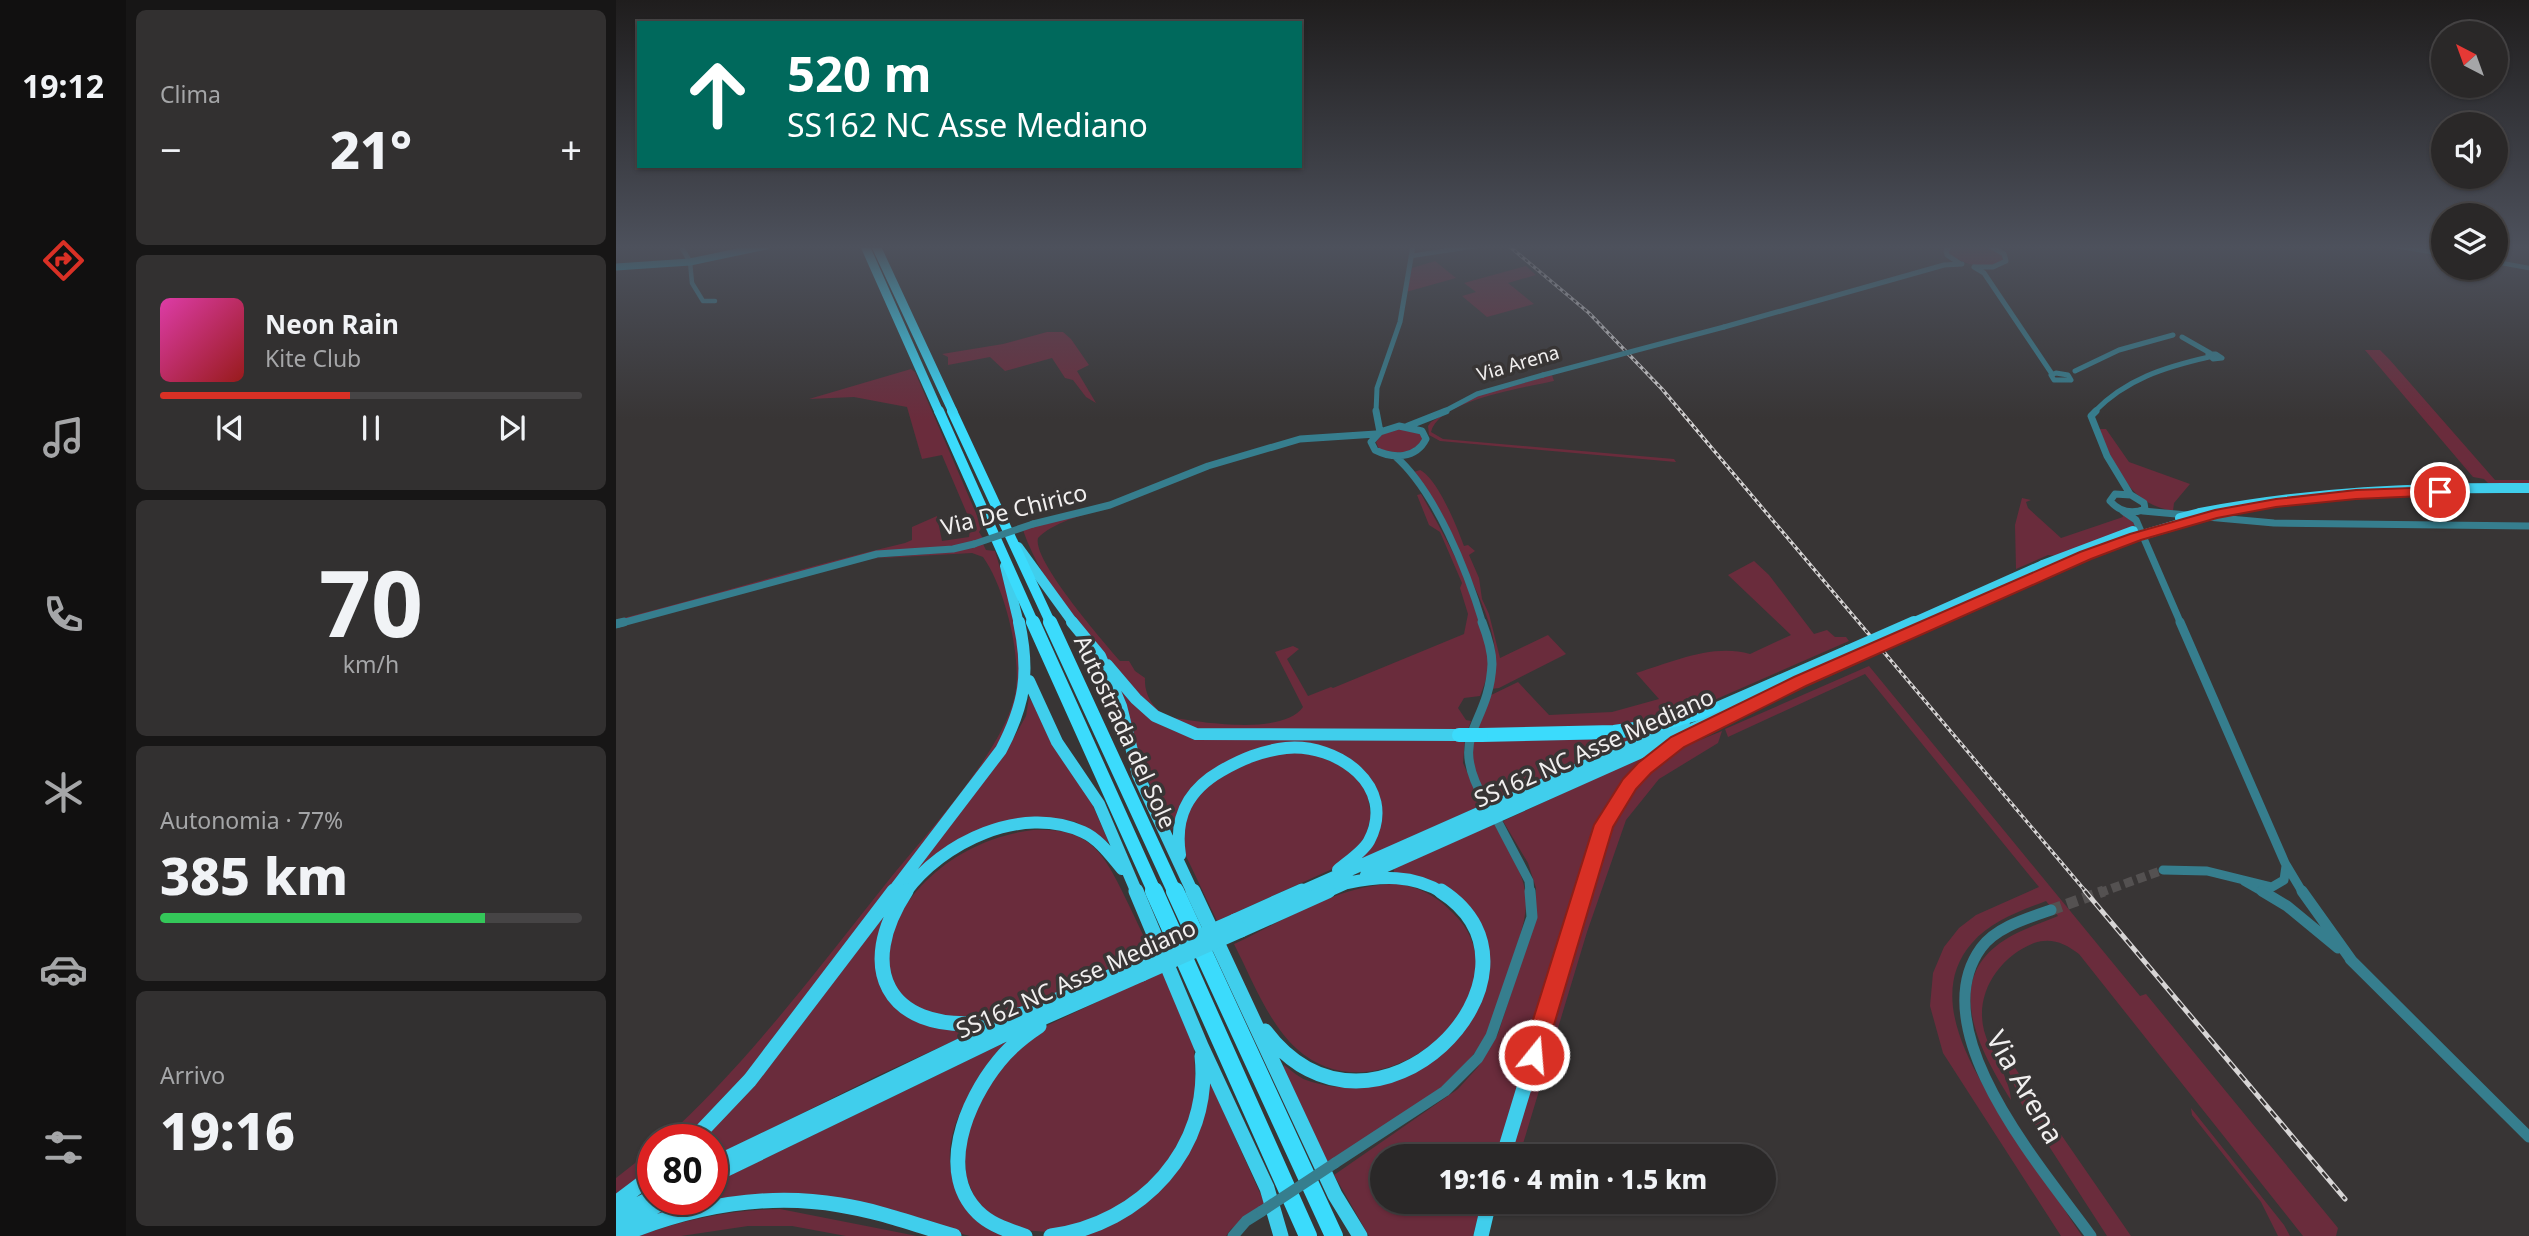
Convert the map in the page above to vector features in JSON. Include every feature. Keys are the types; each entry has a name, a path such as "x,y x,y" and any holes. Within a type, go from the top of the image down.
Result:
{"highway":[{"name":"Autostrada del Sole","path":"893,304 1334,1236"},
{"name":"Autostrada del Sole","path":"901,304 1308,1236"},
{"name":"SS162 NC Asse Mediano","path":"1713,709 2047,568 2134,534 2198,516 2267,499 2337,492 2416,488 2529,490"},
{"name":"SS162 NC Asse Mediano","path":"2147,530 2180,518 2286,501 2351,495 2529,490"},
{"path":"1006,541 1149,714 1164,724 1196,734 1481,735 1614,732 1698,722 1800,682"},
{"path":"1006,541 1027,675 1042,714 1099,804 1201,1046 1267,1188 1281,1236"},
{"name":"SS162 NC Asse Mediano","path":"1800,682 2047,568"},
{"path":"1100,656 1121,706 1138,775 1253,1015 1335,1195 1360,1236"},
{"path":"708,1124 751,1080 1001,750 1023,707 1027,675"},
{"path":"1507,1144 1604,825 1629,784 1644,768 1678,742 1713,709"},
{"name":"SS162 NC Asse Mediano","path":"728,1157 886,1080 1238,926 1346,883 1698,722"},
{"name":"SS162 NC Asse Mediano","path":"1238,926 1308,890 1698,722"},
{"path":"1184,875 1176,838 1184,804 1197,787 1234,761 1273,749 1302,747 1327,752 1355,766 1368,780 1378,809 1377,824 1367,844 1348,865 1308,890"},
{"path":"1093,990 1006,1017 971,1024 937,1023 918,1017 900,1006 888,989 881,967 886,929 893,910 928,867 951,850 978,836 1026,823 1047,822 1084,832 1110,854 1131,882"},
{"path":"1253,1015 1278,1047 1296,1064 1316,1075 1359,1082 1388,1078 1409,1070 1438,1052 1459,1031 1475,1003 1482,978 1482,953 1478,935 1467,914 1455,900 1438,888 1420,881 1391,876 1346,883"},
{"path":"1025,1236 997,1227 974,1208 961,1181 960,1171 958,1150 965,1116 981,1084 1004,1054 1032,1030 1093,990"},
{"name":"SS162 NC Asse Mediano","path":"728,1168 1093,990"},
{"path":"1051,1236 1063,1236 1100,1223 1135,1202 1165,1174 1187,1142 1200,1108 1204,1076 1201,1046"},
{"path":"616,1203 637,1187"},
{"path":"618,1236 712,1207 794,1199 841,1205 954,1236"},
{"path":"616,1216 637,1205"},
{"path":"1481,1236 1486,1214"},
{"path":"616,1227 639,1215"}],"street":[{"path":"1371,442 1378,433 1373,409 1376,390 1400,323 1403,304"},
{"name":"Via Arena","path":"1408,426 1430,419 1477,394 1807,304"},
{"path":"2008,304 2047,363 2052,378 2067,382 2066,375 2047,363"},
{"path":"2052,374 2066,375 2119,350 2173,335 2172,332 2179,332 2182,337 2210,355 2161,368 2129,382 2091,416 2092,428 2108,453 2120,489 2130,494 2141,512 2285,863 2312,908 2353,961"},
{"path":"1410,470 1408,461 1413,453 1424,445 1424,433 1430,419"},
{"path":"1376,421 1391,427 1408,426 1424,433"},
{"name":"Via De Chirico","path":"616,624 877,554 953,549 974,544 1034,524 1110,505 1215,464 1300,439 1322,435 1358,437 1391,427"},
{"path":"1358,437 1371,442 1378,452 1395,456 1413,453"},
{"path":"1395,456 1410,470 1445,531 1489,635 1490,673 1467,748 1466,761 1469,773 1486,803"},
{"path":"2120,489 2110,501 2123,511 2160,511 2260,522 2529,527"},
{"path":"1233,1236 1246,1221 1445,1091 1478,1058 1491,1036 1532,917 1529,881 1498,822"},
{"path":"2163,870 2207,871 2244,881 2278,886 2286,877 2285,863"},
{"path":"2244,881 2287,906 2353,961 2529,1137"},
{"name":"Via Arena","path":"2051,910 2004,930 1981,947 1962,988 1963,1019 1966,1036 1986,1081 2042,1168 2091,1236"}],"shaded area":[{"path":"1471,304 1534,304 1487,317"},
{"path":"1047,332 1063,332 1089,365 1077,371 1096,403 1086,397 1073,380 1065,378 1052,358 1005,371 990,357 948,365 948,357 942,354 1003,344"},
{"path":"2365,350 2380,350 2389,359 2495,480 2529,480 2529,486 2490,485 2484,479 2473,477"},
{"path":"911,369 915,372 982,527 979,532 984,540 965,546 868,554 616,623 616,620 905,543 912,540 912,527 937,516 942,541 969,537 971,523 942,455 922,459 907,407 854,397 809,399"},
{"path":"1552,375 1554,381 1505,391 1451,410 1473,397"},
{"path":"1448,412 1437,421 1431,432 1443,439 1674,459 1676,462 1440,441 1429,435 1428,426 1431,422"},
{"path":"1400,428 1420,434 1423,439 1409,451 1392,452 1379,449 1376,442 1384,432"},
{"path":"2095,429 2106,429 2129,462 2190,484 2174,503 2173,511 2144,500 2133,491"},
{"path":"1420,470 1440,493 1464,546 1468,545 1475,551 1469,555 1479,578 1482,599 1489,614 1500,658 1548,635 1566,654 1499,688 1491,689 1495,651 1485,610 1414,472"},
{"path":"1421,494 1465,577 1483,624 1488,646 1489,665 1480,696 1464,698 1458,708 1466,720 1471,721 1467,732 1208,732 1171,724 1158,714 1109,662 1074,620 1044,575 1023,530 1133,498 1070,519 1047,531 1038,538 1039,549 1046,564 1070,600 1120,661 1129,661 1135,671 1145,678 1149,698 1162,713 1175,718 1205,722 1262,724 1293,716 1303,707 1275,652 1293,646 1299,649 1287,659 1308,696 1464,634 1468,614 1460,588 1462,583 1440,532 1429,525 1417,495"},
{"path":"2022,498 2031,500 2026,502 2028,508 2061,538 2123,517 2122,514 2130,517 2136,528 2058,556 2048,555 2016,569 2015,525"},
{"path":"983,544 986,550 995,551 1013,612 1023,686 997,750 783,1033 701,1124 680,1124 755,1046 943,815 979,767 1006,721 1016,684 1014,646 999,587 983,557 972,553 864,559 953,552"},
{"path":"1754,561 1769,575 1814,634 1827,630 1835,637 1846,637 1849,641 1689,711 1630,727 1477,731 1487,697 1518,682 1549,715 1612,712 1659,699 1636,673 1707,652 1736,651 1750,654 1791,635 1728,575"},
{"path":"1869,666 2140,996 2146,994 2338,1228 2336,1236 2303,1236 2079,954 2058,942 2034,943 2007,960 1989,985 1984,999 1984,1030 2006,1080 2011,1100 1990,1064 1974,1023 1972,982 1980,964 1995,947 2017,933 2058,916 2046,901 2006,918 1980,935 1957,967 1952,992 1955,1019 1963,1046 1976,1072 2082,1236 2061,1236 1943,1053 1930,1006 1933,973 1944,947 1959,928 1976,915 2039,887 1865,674 1728,737 1725,729"},
{"path":"1118,685 1157,722 1189,736 1465,739 1463,763 1482,805 1356,862 1379,830 1382,813 1338,753 1247,753 1177,812 1170,830 1138,757"},
{"path":"1029,697 1087,792 1109,843 1076,822 1061,819 966,840 896,902 882,990 893,1004 915,1021 939,1028 984,1027 879,1075 728,1150 728,1124 713,1124 1008,748 1026,716"},
{"path":"1661,727 1496,800 1490,791 1484,792 1474,767 1474,739"},
{"path":"1722,731 1718,743 1659,779 1626,820 1587,932 1523,1144 1512,1144 1604,834 1639,780 1678,749"},
{"path":"1305,750 1354,772 1367,792 1371,816 1364,843 1339,866 1217,921 1186,856 1182,821 1194,796 1245,759"},
{"path":"1655,751 1586,860 1500,1144 1379,1144 1458,1089 1478,1067 1498,1034 1535,919 1536,888 1528,863 1503,821"},
{"path":"1494,824 1523,881 1526,911 1517,947 1486,1034 1468,1061 1433,1095 1327,1162 1283,1067 1284,1065 1306,1080 1328,1086 1374,1085 1417,1071 1453,1044 1473,1017 1483,992 1484,978 1477,921 1469,907 1452,891 1430,881 1394,874 1394,868"},
{"path":"1033,830 1051,830 1078,836 1097,851 1106,861 1150,949 1054,994 1002,1013 956,1019 928,1013 907,1002 895,986 889,967 889,946 896,924 908,902 936,872 961,854 1003,836"},
{"path":"1398,884 1428,894 1453,913 1473,944 1475,978 1462,1010 1438,1039 1406,1061 1369,1071 1332,1069 1297,1049 1277,1027 1234,944 1335,896 1377,885"},
{"path":"1163,971 1194,1047 1196,1103 1174,1154 1144,1189 1105,1216 1048,1232 1022,1230 990,1215 975,1198 966,1177 964,1140 990,1077 1042,1028"},
{"path":"1014,1038 984,1073 960,1113 950,1156 953,1179 962,1202 984,1227 1003,1236 970,1236 845,1205 799,1198 728,1208 728,1176"},
{"path":"2000,1049 2131,1236 2107,1236 2021,1103"},
{"path":"1211,1084 1265,1204 1231,1229 1226,1236 1081,1236 1152,1196"},
{"path":"2191,1108 2290,1236 2278,1236 2261,1202 2192,1115"},
{"path":"1370,1150 1370,1214 1479,1214 1473,1236 1369,1236 1334,1175"},
{"path":"637,1162 637,1182 616,1198 616,1178"},
{"path":"780,1209 917,1236 846,1236 792,1226 748,1226 681,1236 639,1236 709,1216"},
{"path":"653,1215 679,1215 644,1220"}],"tunnel":[{"path":"2099,893 2163,870"},
{"path":"2051,910 2104,891"}],"railway":[{"path":"1578,304 1662,389 2087,893"},
{"path":"2085,891 2345,1199"}],"route":[{"path":"1534,1055 1604,825 1629,784 1644,768 1678,742 1800,682 2085,556 2136,537 2215,514 2276,503 2399,492 2440,492"}]}
